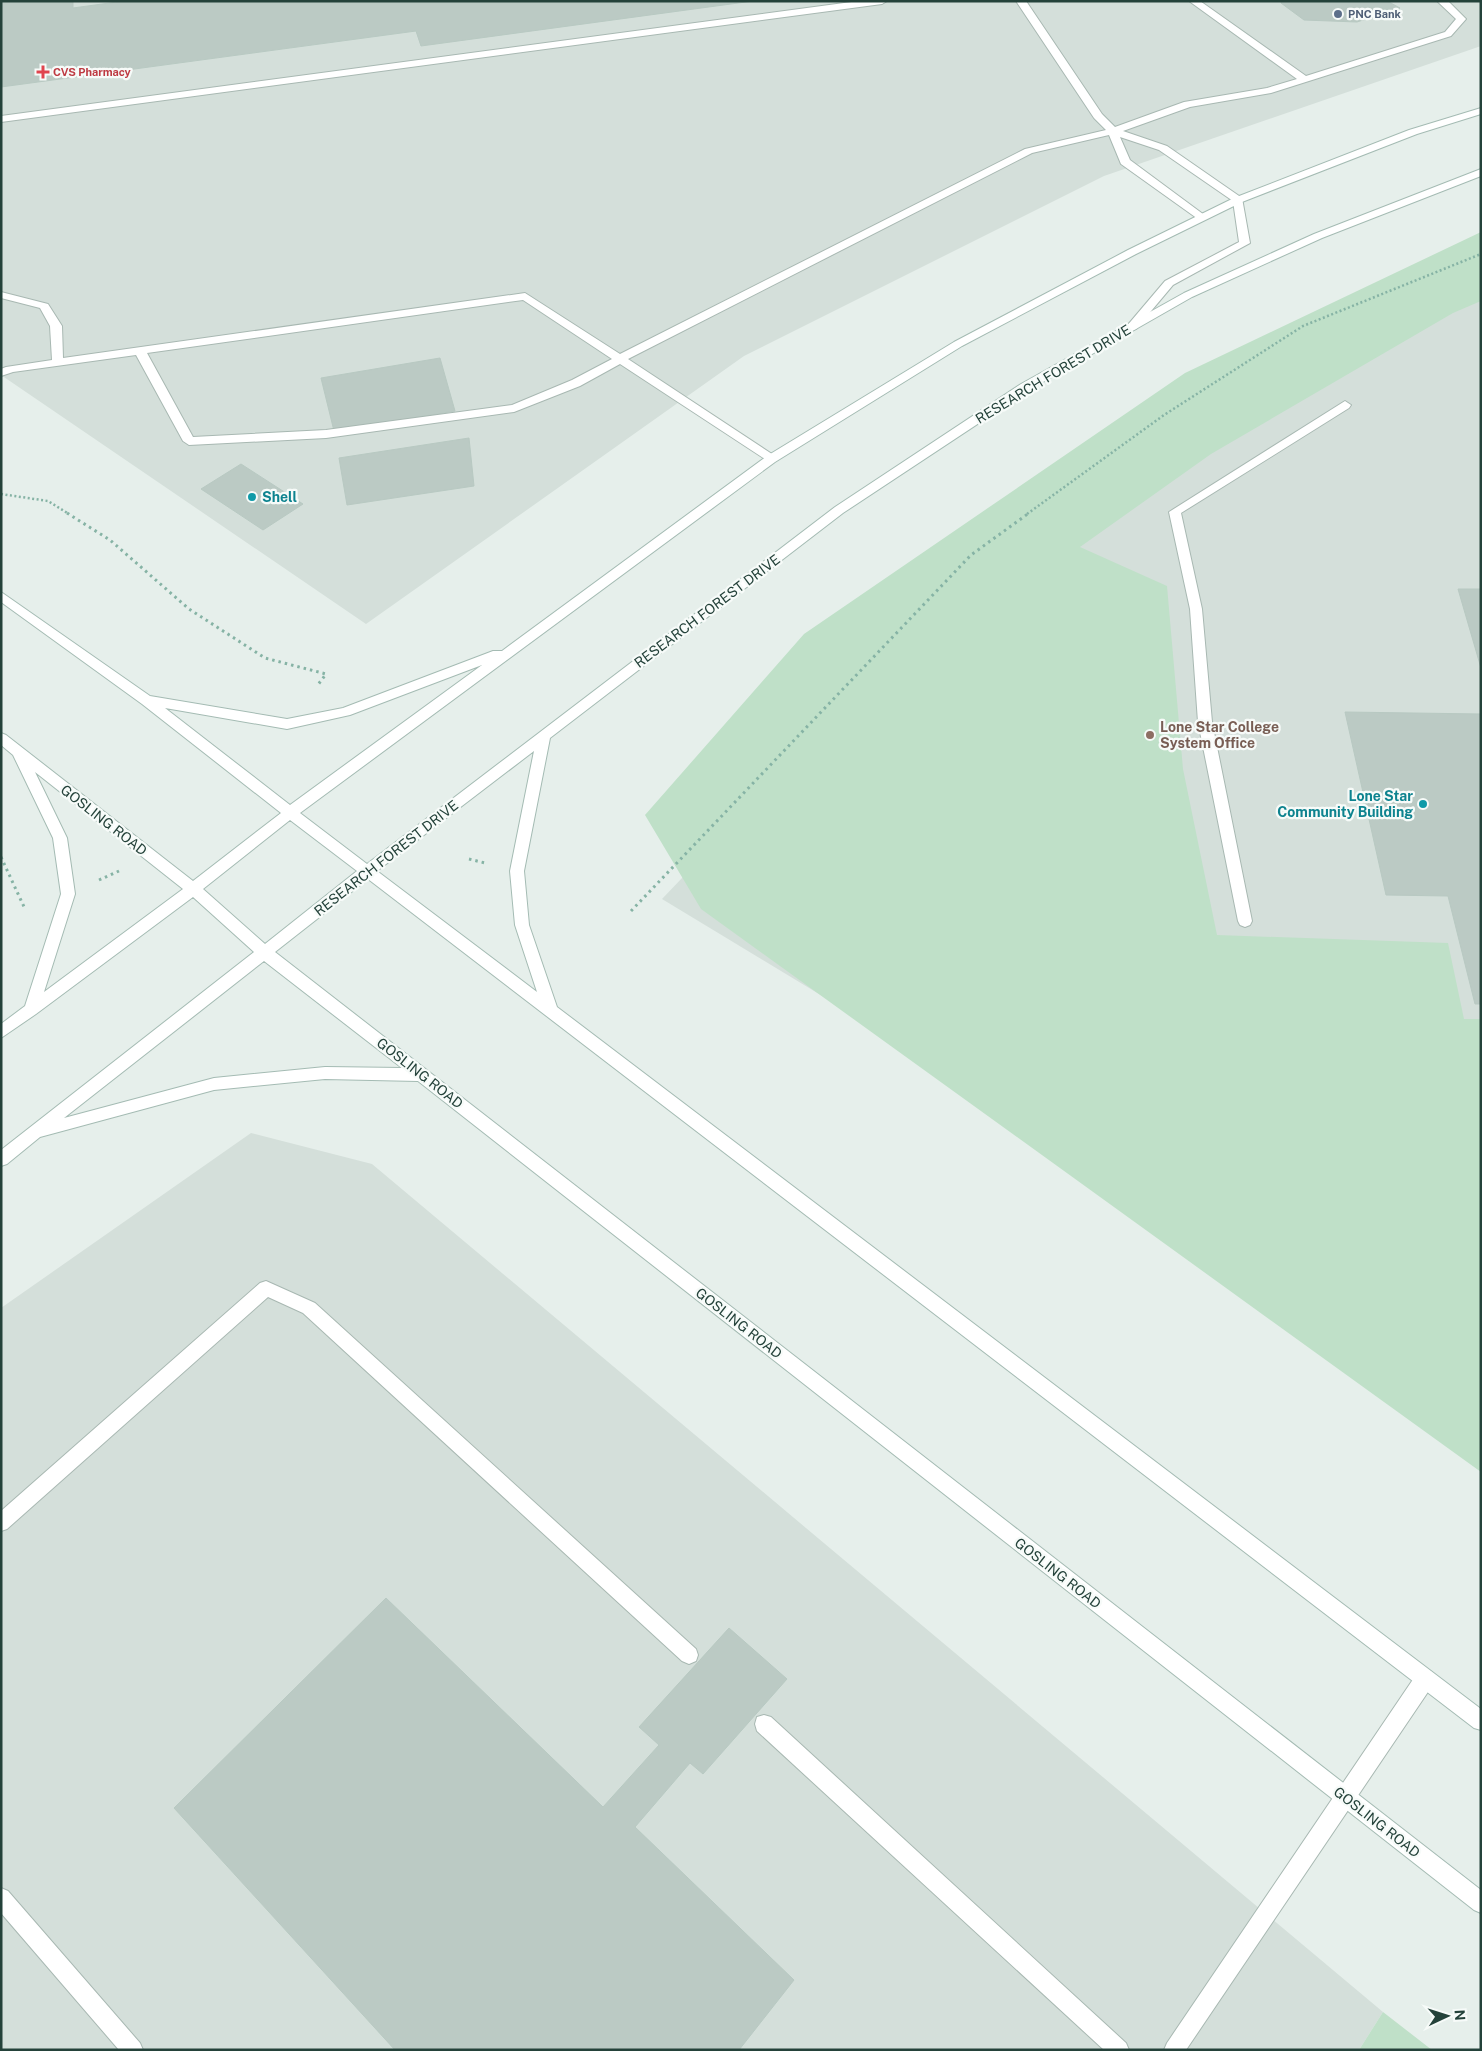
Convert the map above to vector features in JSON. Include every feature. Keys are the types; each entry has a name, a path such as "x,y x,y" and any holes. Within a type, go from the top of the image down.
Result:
{"main road":[{"path":"1,119 882,1"},
{"path":"1021,1 1098,116 1113,131 1124,162 1202,217"},
{"path":"1194,1 1306,80"},
{"path":"140,351 189,441 326,434 514,408 576,382 1029,151 1113,131 1188,104 1268,91 1422,44 1448,34 1461,19 1442,1"},
{"path":"1,1032 193,889 291,812 771,459 958,344 1202,217 1238,200 1414,132 1481,111"},
{"path":"1113,131 1163,148 1238,200 1245,242 1169,283 1132,327"},
{"name":"RESEARCH FOREST DRIVE","path":"1,1159 368,870 839,510 1025,387 1188,295 1318,236 1481,172"},
{"path":"1,296 44,306 56,326 58,362"},
{"path":"1,373 58,362 525,296 771,459"},
{"path":"1246,921 1205,722 1196,609 1175,512 1345,405"},
{"path":"1,596 147,701 1481,1721"},
{"path":"147,701 287,724 344,712 516,647"},
{"path":"544,736 517,871 522,925 550,1010"},
{"name":"GOSLING ROAD","path":"1,738 193,889 265,952 1481,1903"},
{"path":"18,752 60,838 68,894 31,1010"},
{"path":"35,1132 214,1084 325,1073 422,1075"},
{"path":"1,1523 266,1288 309,1308 689,1656"},
{"path":"1174,2050 1424,1679"},
{"path":"764,1724 1119,2050"},
{"path":"1,1898 133,2050"}],"path":[{"path":"631,911 970,555 1164,415 1303,326 1481,254"},
{"path":"1,494 48,501 110,540 189,609 265,658 326,674 287,724"},
{"path":"1,857 25,909"},
{"path":"468,859 492,865"},
{"path":"98,880 121,870"}],"shaded area":[{"path":"1,1 1481,1 1481,46 1104,176 744,356 366,624 1,375"},
{"name":"Lone Star College System Office","path":"1481,266 1481,1105 1004,1106 662,899 975,571"},
{"path":"251,1133 372,1164 1383,2012 1359,2050 1,2050 1,1308"}],"green space":[{"name":"Lone Star College System Office","path":"1481,232 1481,301 1453,313 1211,454 1080,547 1167,586 1183,769 1217,935 1448,943 1464,1019 1481,1019 1481,1472 701,909 645,815 804,634 1185,373"},
{"path":"1383,2012 1432,2050 1359,2050"}],"building":[{"path":"1,1 73,1 73,8 124,1 753,1 421,46 416,31 1,87"},
{"name":"PNC Bank","path":"1281,1 1387,1 1400,8 1357,22 1304,20 1281,3"},
{"path":"440,358 455,411 334,431 321,378"},
{"path":"469,438 474,486 347,505 339,458"},
{"name":"Shell","path":"241,464 303,504 263,530 201,489"},
{"path":"1458,589 1481,589 1481,668"},
{"name":"Lone Star Community Building","path":"1345,712 1481,714 1481,1004 1475,1004 1448,896 1386,895"},
{"path":"386,1598 603,1807 659,1745 639,1727 729,1628 787,1679 703,1774 690,1763 635,1827 794,1980 739,2050 395,2050 174,1808"}],"place":[{"name":"PNC Bank","path":"1338,14"},
{"name":"CVS Pharmacy","path":"43,72"},
{"name":"Shell","path":"252,497"},
{"name":"Lone Star College System Office","path":"1150,735"},
{"name":"Lone Star Community Building","path":"1423,804"}]}
